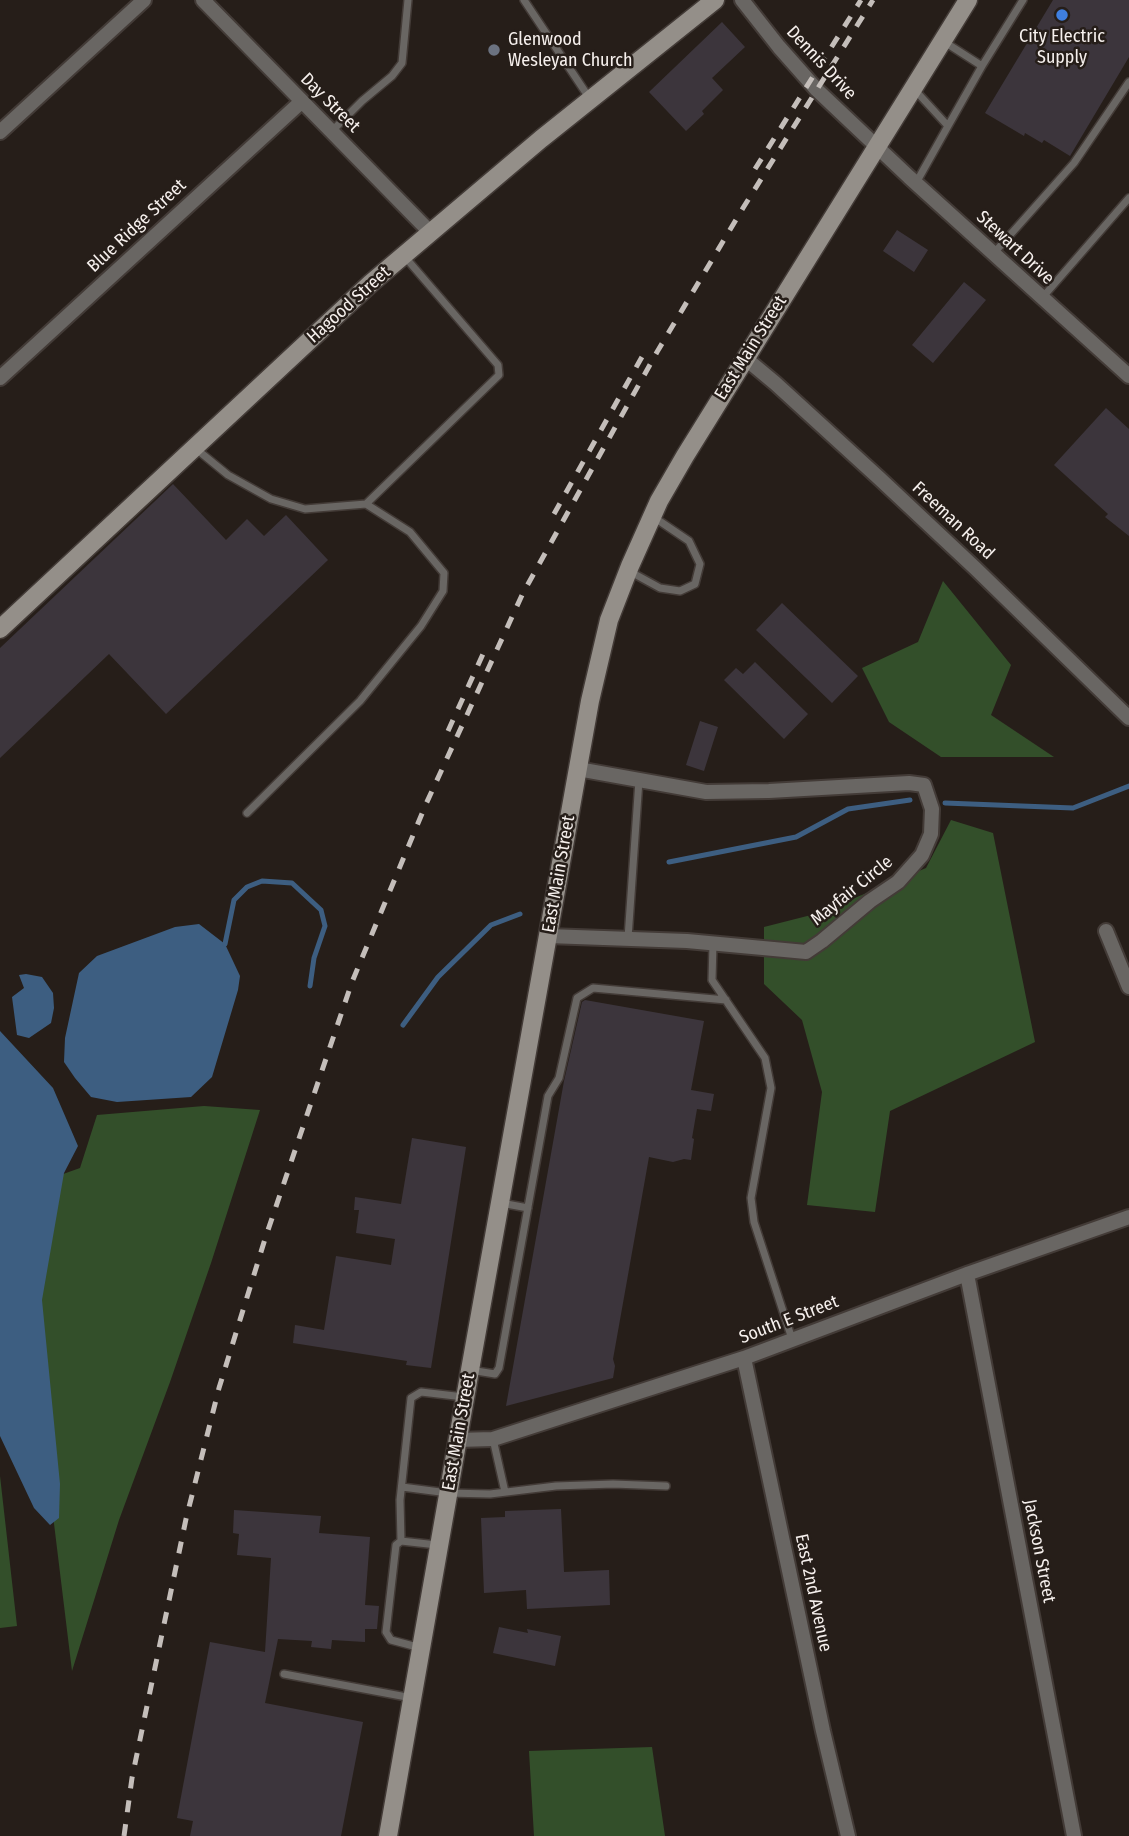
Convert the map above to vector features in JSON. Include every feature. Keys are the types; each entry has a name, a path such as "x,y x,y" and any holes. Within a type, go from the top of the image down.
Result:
{"main road":[{"name":"Hagood Street","path":"0,629 371,283 591,99 715,0"},
{"name":"East Main Street","path":"388,1836 578,769 609,620 652,516 685,456 968,0"}],"street":[{"path":"0,132 144,0"},
{"name":"Day Street","path":"203,0 430,232"},
{"name":"Dennis Drive","path":"742,0 809,82 877,146"},
{"name":"Blue Ridge Street","path":"0,379 300,102"},
{"name":"Stewart Drive","path":"877,146 1129,376"},
{"name":"Freeman Road","path":"745,358 800,404 889,486 1129,718"},
{"name":"Mayfair Circle","path":"548,936 713,944 806,952 898,882 922,855 931,834 932,809 924,785 909,783 706,792 578,769"},
{"path":"1106,931 1129,987"},
{"name":"South E Street","path":"457,1440 493,1439 744,1358 967,1274 1129,1217"},
{"name":"Jackson Street","path":"967,1274 1074,1836"},
{"name":"East 2nd Avenue","path":"744,1358 822,1731 848,1836"}],"lane":[{"path":"332,131 392,76 402,63 408,0"},
{"path":"523,0 591,99"},
{"path":"916,183 1023,0"},
{"path":"943,41 982,66"},
{"path":"994,253 1074,163 1129,82"},
{"path":"913,89 948,126"},
{"path":"1042,298 1129,198"},
{"path":"366,504 499,375 498,365 403,255"},
{"path":"195,447 228,475 271,499 305,509 366,504 410,532 444,573 443,591 421,626 360,701 247,813"},
{"path":"628,570 660,588 680,591 695,584 700,564 689,541 652,516"},
{"path":"628,939 639,780"},
{"path":"713,944 712,980 765,1058 771,1088 751,1198 754,1222 792,1339"},
{"path":"470,1370 495,1374 499,1368 548,1096 559,1078 577,999 593,988 726,1000"},
{"path":"500,1202 528,1208"},
{"path":"401,1541 400,1500 411,1398 422,1392 465,1397"},
{"path":"493,1439 505,1492"},
{"path":"402,1487 448,1493 490,1494 555,1486 613,1483 666,1486"},
{"path":"421,1648 391,1640 386,1632 396,1545 401,1541 439,1545"},
{"path":"284,1674 413,1698"}],"green space":[{"path":"943,581 1011,665 991,715 1054,757 941,757 889,722 862,668 918,642"},
{"path":"951,820 993,833 1035,1042 890,1111 875,1212 807,1205 822,1092 802,1020 764,984 764,927 819,913 926,868"},
{"path":"204,1106 260,1110 211,1263 119,1520 72,1671 46,1458 38,1183 80,1168 97,1115"},
{"path":"0,1476 17,1626 0,1628"},
{"path":"652,1747 665,1836 534,1836 529,1751"}],"water":[{"path":"199,924 225,944 240,976 212,1077 191,1097 117,1102 91,1097 64,1062 65,1038 79,973 97,956 175,927"},
{"path":"19,975 42,977 53,993 54,1008 51,1023 29,1038 17,1035 12,997 24,988"},
{"path":"0,1031 53,1088 78,1146 64,1173 42,1300 60,1484 59,1518 50,1525 34,1508 0,1436"}],"building":[{"path":"1053,0 1129,0 1129,57 1070,156 1044,140 1042,143 1025,133 1024,136 985,113"},
{"path":"722,22 745,47 712,78 723,90 686,131 649,92"},
{"path":"897,230 928,250 914,272 883,251"},
{"path":"964,282 986,300 933,363 912,345"},
{"path":"1106,408 1129,429 1129,536 1105,517 1108,514 1054,465"},
{"path":"173,484 226,540 247,519 264,536 286,515 328,560 166,714 109,654 0,758 0,648"},
{"path":"782,603 858,676 832,703 756,630"},
{"path":"755,662 808,714 784,739 724,680 736,668 743,674"},
{"path":"700,721 718,727 704,771 686,765"},
{"path":"585,1000 704,1021 691,1090 714,1094 711,1111 697,1109 691,1160 673,1162 649,1157 613,1359 613,1378 506,1406 564,1081 582,1002"},
{"path":"412,1138 466,1147 431,1368 406,1365 407,1361 293,1343 295,1325 324,1330 336,1256 391,1265 395,1239 356,1233 359,1210 354,1210 355,1197 401,1204"},
{"path":"561,1509 564,1572 609,1570 610,1605 527,1609 526,1590 484,1593 481,1518 505,1517 505,1511"},
{"path":"234,1510 321,1516 319,1533 370,1537 365,1605 379,1606 377,1629 365,1629 365,1642 332,1640 331,1649 311,1647 312,1641 278,1639 265,1703 363,1722 341,1836 190,1836 193,1821 177,1818 210,1642 265,1652 271,1558 237,1555 239,1534 233,1533"},
{"path":"499,1627 561,1636 555,1666 493,1653"}],"waterway":[{"path":"945,803 1073,808 1129,786"},
{"path":"669,862 796,837 848,809 910,800"},
{"path":"225,944 234,900 247,887 262,881 292,883 321,910 325,926 314,958 310,986"},
{"path":"403,1025 438,977 491,925 520,914"}],"railway":[{"path":"755,169 861,0"},
{"path":"124,1836 132,1778 186,1519 219,1388 265,1239 352,982 426,804 523,593 657,352 873,0"},
{"path":"554,514 643,355"},
{"path":"448,731 483,654"}],"place":[{"name":"City Electric Supply","path":"1062,15"},
{"name":"Glenwood Wesleyan Church","path":"494,50"}]}
